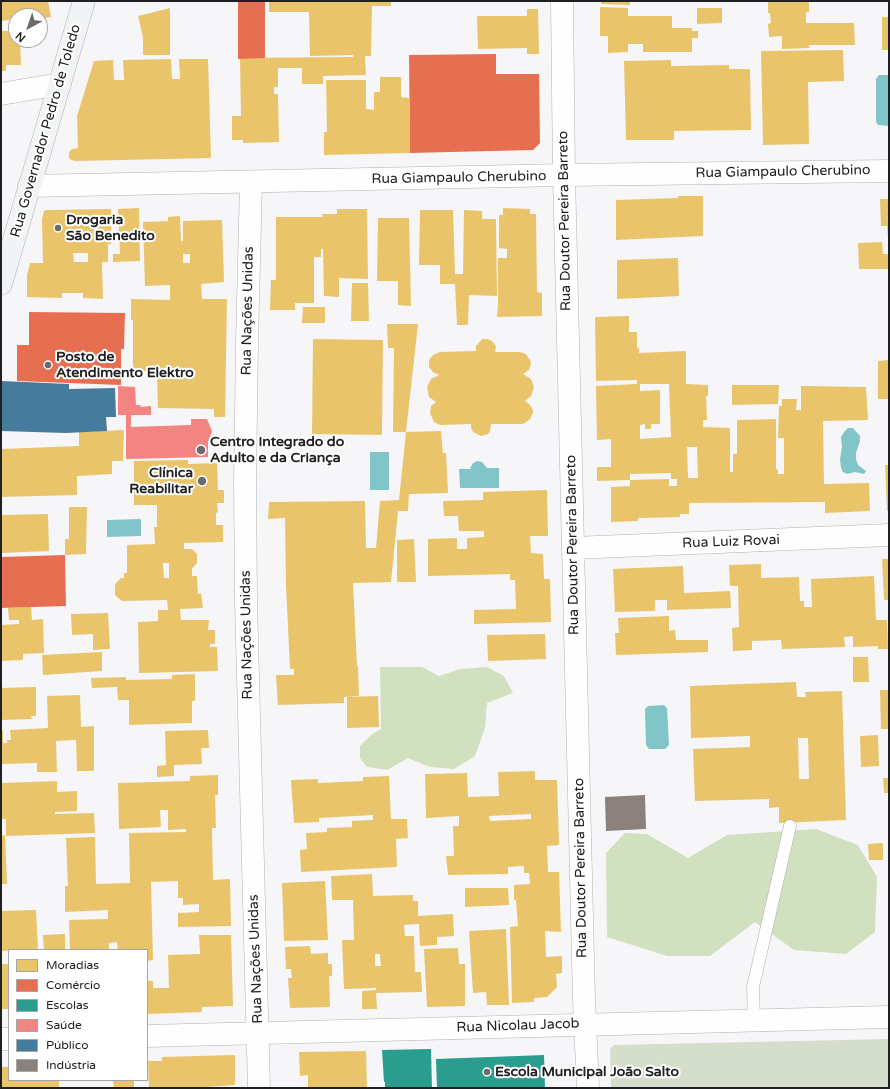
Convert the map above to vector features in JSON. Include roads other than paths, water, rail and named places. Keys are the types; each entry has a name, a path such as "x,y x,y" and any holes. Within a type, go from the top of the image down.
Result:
{"main road":[{"name":"Rua Governador Pedro de Toledo","path":"1,284 84,1"}],"street":[{"name":"Rua Doutor Pereira Barreto","path":"562,1 564,176 585,1024 588,1088"},
{"path":"1,94 60,84"},
{"name":"Rua Giampaulo Cherubino","path":"29,186 889,171"},
{"name":"Rua Nações Unidas","path":"251,182 245,482 259,1088"},
{"name":"Rua Luiz Rovai","path":"573,548 889,535"},
{"name":"Rua Nicolau Jacob","path":"148,1036 889,1017"}],"lane":[{"path":"754,1020 753,987 790,826"}],"water":[{"path":"879,75 889,75 889,126 878,125 876,122 876,79"},
{"path":"848,428 853,428 860,436 856,459 858,465 866,471 864,474 855,472 847,474 843,472 841,468 841,437"},
{"path":"370,452 389,452 389,490 370,490"},
{"path":"477,461 482,462 487,468 499,468 499,488 460,488 459,469 470,469 473,463"},
{"path":"140,519 141,536 107,537 107,520"},
{"path":"664,705 667,708 669,745 665,749 649,749 646,745 645,709 648,706"}],"place":[{"name":"Drogaria São Benedito","path":"58,228"},
{"name":"Posto de Atendimento Elektro","path":"48,365"},
{"name":"Centro Integrado do Adulto e da Criança","path":"201,450"},
{"name":"Clínica Reabilitar","path":"202,481"},
{"name":"Escola Municipal João Salto","path":"487,1072"}]}
